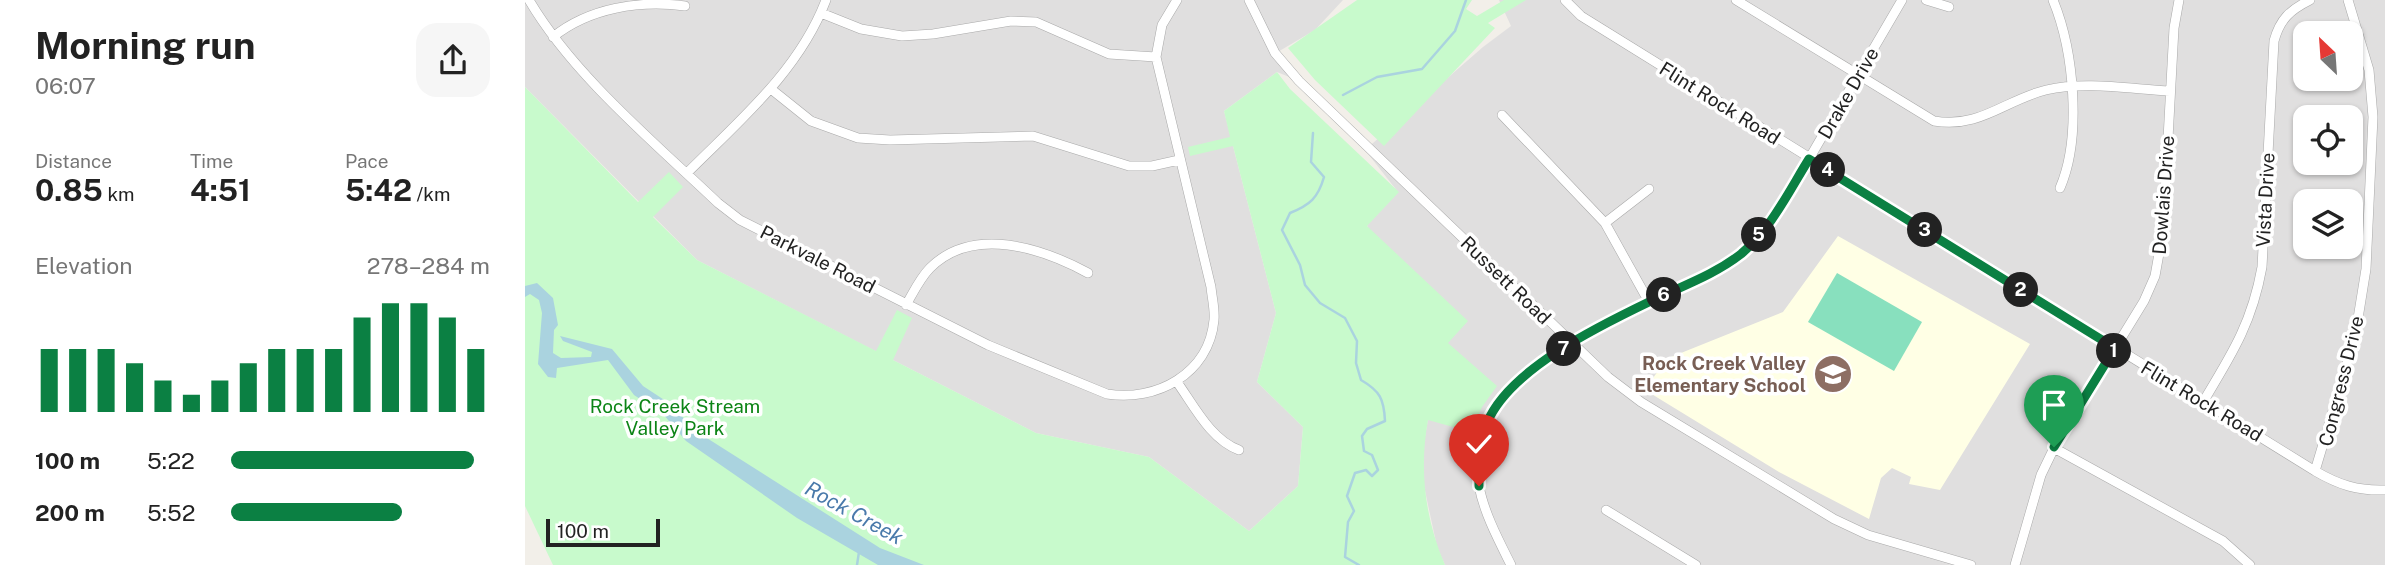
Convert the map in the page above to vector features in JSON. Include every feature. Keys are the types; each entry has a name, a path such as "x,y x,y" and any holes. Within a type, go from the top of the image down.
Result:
{"street":[{"name":"Parkvale Road","path":"529,0 553,37 687,173 740,220 988,345 1107,394 1141,396 1177,382"},
{"path":"687,173 771,89 797,56 826,0"},
{"path":"1177,0 1161,25 1156,57 1211,287 1214,317 1201,355 1177,382 1225,445 1239,450"},
{"name":"Russett Road","path":"1249,0 1275,53 1299,81 1572,344 1641,402 1822,512 1868,535 1971,565"},
{"name":"Flint Rock Road","path":"1565,0 1581,16 2335,483 2361,491 2385,490"},
{"path":"1736,0 1934,121 1954,124 1966,122 2045,90 2070,87 2170,91"},
{"name":"Drake Drive","path":"1511,565 1479,486 1479,450 1496,405 1511,388 1572,344 1649,302 1716,271 1741,254 1769,223 1902,0"},
{"path":"1926,0 1949,7"},
{"path":"2053,0 2069,60 2070,165 2060,188"},
{"name":"Dowlais Drive","path":"2015,565 2041,475 2054,447 2144,301 2159,262 2174,28 2179,0"},
{"name":"Vista Drive","path":"2203,402 2244,335 2256,298 2262,267 2274,40 2287,13 2310,0"},
{"name":"Congress Drive","path":"2315,471 2355,337 2366,269 2373,117 2369,70 2348,0"},
{"path":"553,37 571,22 592,12 663,3 685,6"},
{"path":"821,13 861,29 902,36 933,34 1011,21 1037,22 1109,54 1156,57"},
{"path":"771,89 811,121 858,138 1033,136 1129,166 1152,166 1179,160"},
{"path":"1502,115 1605,223 1649,302"},
{"path":"1605,223 1649,189"},
{"path":"906,305 930,268 941,258 969,246 991,244 1039,252 1088,273"},
{"path":"2054,447 2223,541 2250,565"},
{"path":"1606,510 1696,565"}],"shaded area":[{"path":"525,0 1343,0 1315,30 1276,53 1299,81 1277,72 1224,111 1276,313 1257,382 1303,427 1298,486 1249,531 1149,457 1036,433 697,260 525,87"},
{"path":"1499,0 2385,0 2385,565 1445,565 1437,547 1424,486 1422,454 1428,419 1367,225 1398,192 1365,150 1483,47 1511,26"},
{"name":"Rock Creek Valley Elementary School","path":"1838,236 2030,344 1940,490 1909,484 1911,477 1892,468 1881,478 1869,519 1779,472 1645,390 1666,359 1783,312"}],"green space":[{"path":"1357,0 1472,0 1466,9 1477,16 1504,0 1526,0 1488,23 1495,28 1384,146 1315,80 1288,48"},
{"name":"Rock Creek Stream Valley Park","path":"1277,72 1290,89 1399,192 1367,226 1468,321 1448,343 1497,386 1482,407 1471,432 1428,420 1424,475 1428,512 1445,565 553,565 525,506 525,87 638,202 669,172 683,187 653,217 697,260 876,351 897,310 912,318 893,360 1036,433 1149,457 1249,531 1298,486 1303,427 1257,382 1276,313 1233,146 1190,156 1188,147 1230,137 1224,111"},
{"path":"1837,273 1922,322 1894,371 1808,322"}],"water":[{"path":"537,283 553,298 558,325 554,330 553,353 561,358 591,357 592,352 563,341 560,336 612,349 643,386 675,407 691,428 880,548 924,565 878,565 797,518 686,441 663,414 634,395 608,360 557,368 556,378 548,377 538,364 542,313 539,300 530,294 525,297 525,286"}],"waterway":[{"path":"1343,95 1377,77 1422,69 1455,31 1466,0"},
{"path":"1313,133 1311,162 1324,177 1316,196 1308,204 1290,213 1282,230 1300,265 1305,285 1320,303 1345,318 1357,341 1356,363 1361,380 1377,392 1382,401 1385,421 1367,429 1362,436 1364,451 1372,455 1378,470 1372,476 1366,470 1355,473 1347,496 1354,511 1348,522 1345,557 1359,565"},
{"path":"857,565 859,552"}],"place":[{"name":"Rock Creek Valley Elementary School","path":"1833,374"}],"route":[{"path":"1479,486 1479,450 1487,423 1496,405 1511,388 1572,344 1649,302 1716,271 1741,254 1769,223 1809,159 2115,348 2054,447"}],"water label":[{"name":"Rock Creek","path":"854,513"}]}
